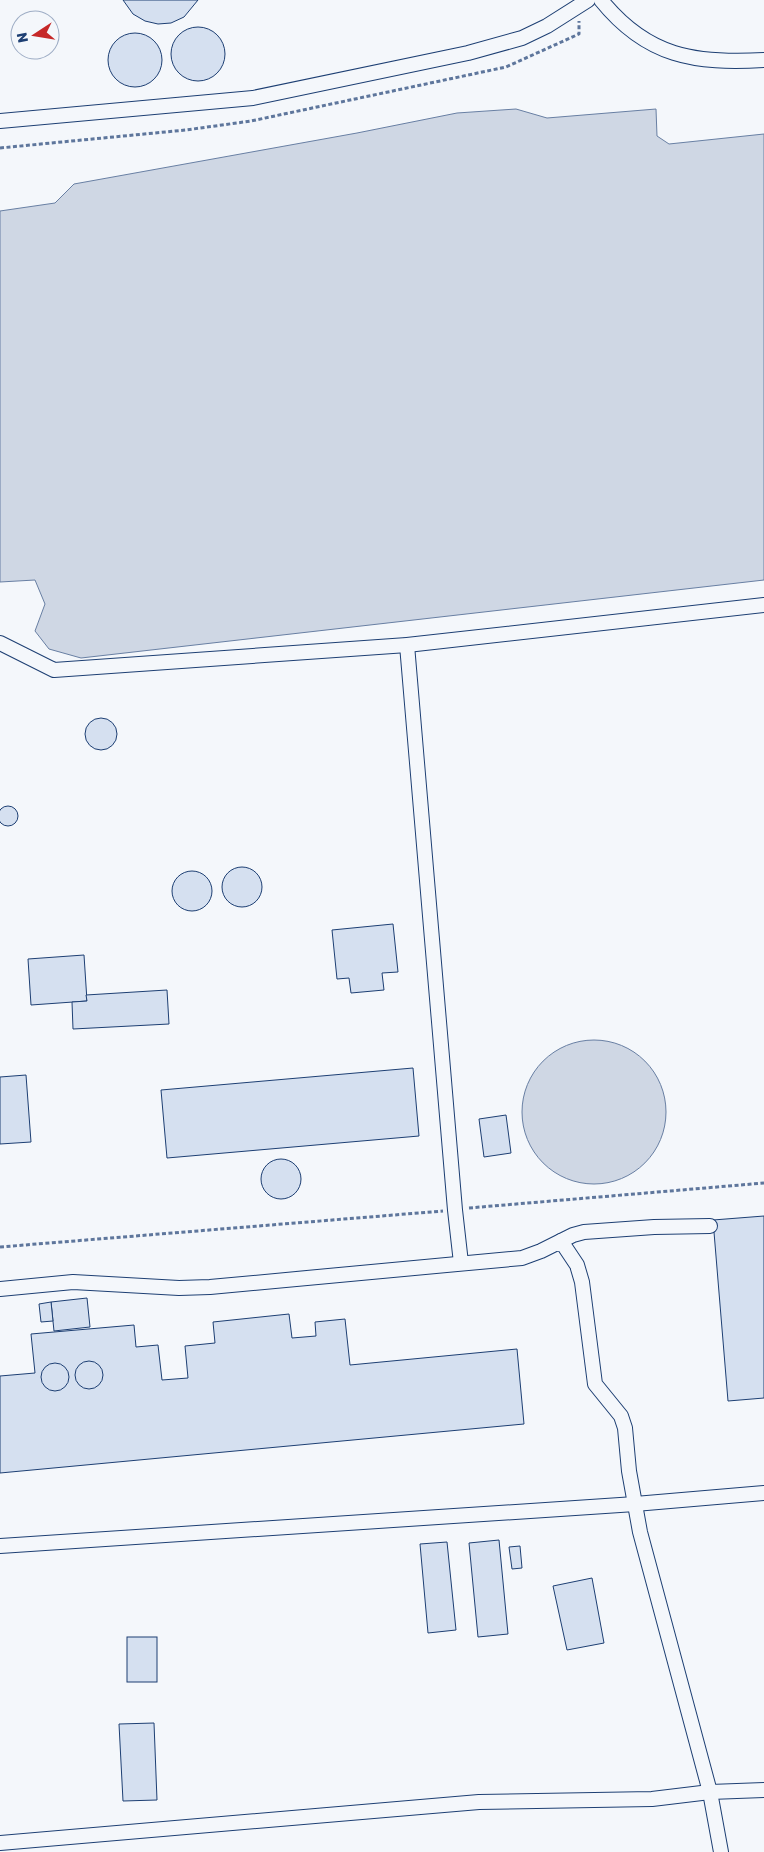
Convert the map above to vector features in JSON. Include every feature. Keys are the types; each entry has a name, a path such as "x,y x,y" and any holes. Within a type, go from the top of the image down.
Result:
{"street":[{"path":"0,121 253,98 399,68 468,53 522,38 547,26 588,0"},
{"path":"602,0 615,17 635,34 667,52 699,60 764,60"},
{"path":"0,643 54,670 407,645 764,605"},
{"path":"407,645 461,1263"},
{"path":"0,1289 73,1282 179,1288 210,1287 522,1258 541,1252 573,1234 584,1232 710,1226"},
{"path":"561,1241 577,1265 582,1282 595,1384 621,1416 625,1428 629,1471 640,1532 710,1792 721,1852"},
{"path":"0,1546 635,1504 764,1493"},
{"path":"0,1843 479,1802 652,1799 710,1792 764,1790"}],"path":[{"path":"0,1247 764,1183"}],"shaded area":[{"path":"516,109 547,118 656,109 657,136 669,144 764,134 764,580 81,658 49,649 35,631 45,604 35,580 0,582 0,211 55,203 74,184 457,113"},
{"path":"594,1040 608,1041 622,1046 634,1052 645,1061 654,1072 660,1084 665,1098 665,1126 660,1140 654,1152 645,1163 634,1172 622,1178 608,1183 594,1184 580,1183 566,1178 554,1172 543,1163 534,1152 528,1140 523,1126 522,1112 523,1098 528,1084 534,1072 543,1061 554,1052 566,1046 580,1041"}],"building":[{"path":"123,0 198,0 184,17 171,23 158,24 145,21 133,14"},
{"path":"193,27 203,27 213,31 221,39 225,54 221,69 213,77 203,81 193,81 183,77 175,69 171,59 171,49 175,39 183,31"},
{"path":"130,33 140,33 150,37 158,45 162,60 158,75 150,83 140,87 130,87 120,83 112,75 108,65 108,55 112,45 120,37"},
{"path":"101,718 112,723 117,734 112,745 101,750 90,745 85,734 90,723"},
{"path":"8,806 15,809 18,816 15,823 8,826 1,823 -2,816 1,809"},
{"path":"246,867 253,870 259,876 262,887 261,895 253,904 246,907 238,907 231,904 223,895 222,883 225,876 234,868"},
{"path":"196,871 203,874 209,880 212,891 211,899 203,908 196,911 188,911 181,908 173,899 172,887 175,880 184,872"},
{"path":"393,924 398,972 382,973 384,990 351,993 349,978 337,979 332,930"},
{"path":"84,955 87,1001 31,1005 28,959"},
{"path":"167,990 169,1024 73,1029 72,1002 87,1001 86,995"},
{"path":"413,1068 419,1136 167,1158 161,1090"},
{"path":"26,1075 31,1142 0,1144 0,1077"},
{"path":"506,1115 511,1153 484,1157 479,1119"},
{"path":"285,1159 292,1162 298,1168 301,1179 300,1187 292,1196 285,1199 277,1199 270,1196 262,1187 261,1175 264,1168 273,1160"},
{"path":"764,1216 764,1398 728,1401 713,1220"},
{"path":"87,1298 90,1327 54,1331 51,1302"},
{"path":"51,1302 53,1321 41,1322 39,1304"},
{"path":"289,1314 292,1338 316,1336 315,1322 345,1319 350,1365 517,1349 524,1424 0,1473 0,1376 35,1373 31,1334 134,1325 136,1347 158,1345 162,1380 188,1378 185,1346 215,1343 213,1322"},
{"path":"89,1361 99,1365 103,1375 99,1385 89,1389 79,1385 75,1375 79,1365"},
{"path":"55,1363 65,1367 69,1377 65,1387 55,1391 45,1387 41,1377 45,1367"},
{"path":"499,1540 508,1634 478,1637 469,1543"},
{"path":"447,1542 456,1630 428,1633 420,1544"},
{"path":"520,1546 522,1568 512,1569 509,1547"},
{"path":"592,1578 604,1643 567,1650 553,1586"},
{"path":"127,1637 157,1637 157,1682 127,1682"},
{"path":"154,1723 157,1800 123,1801 119,1724"}]}
